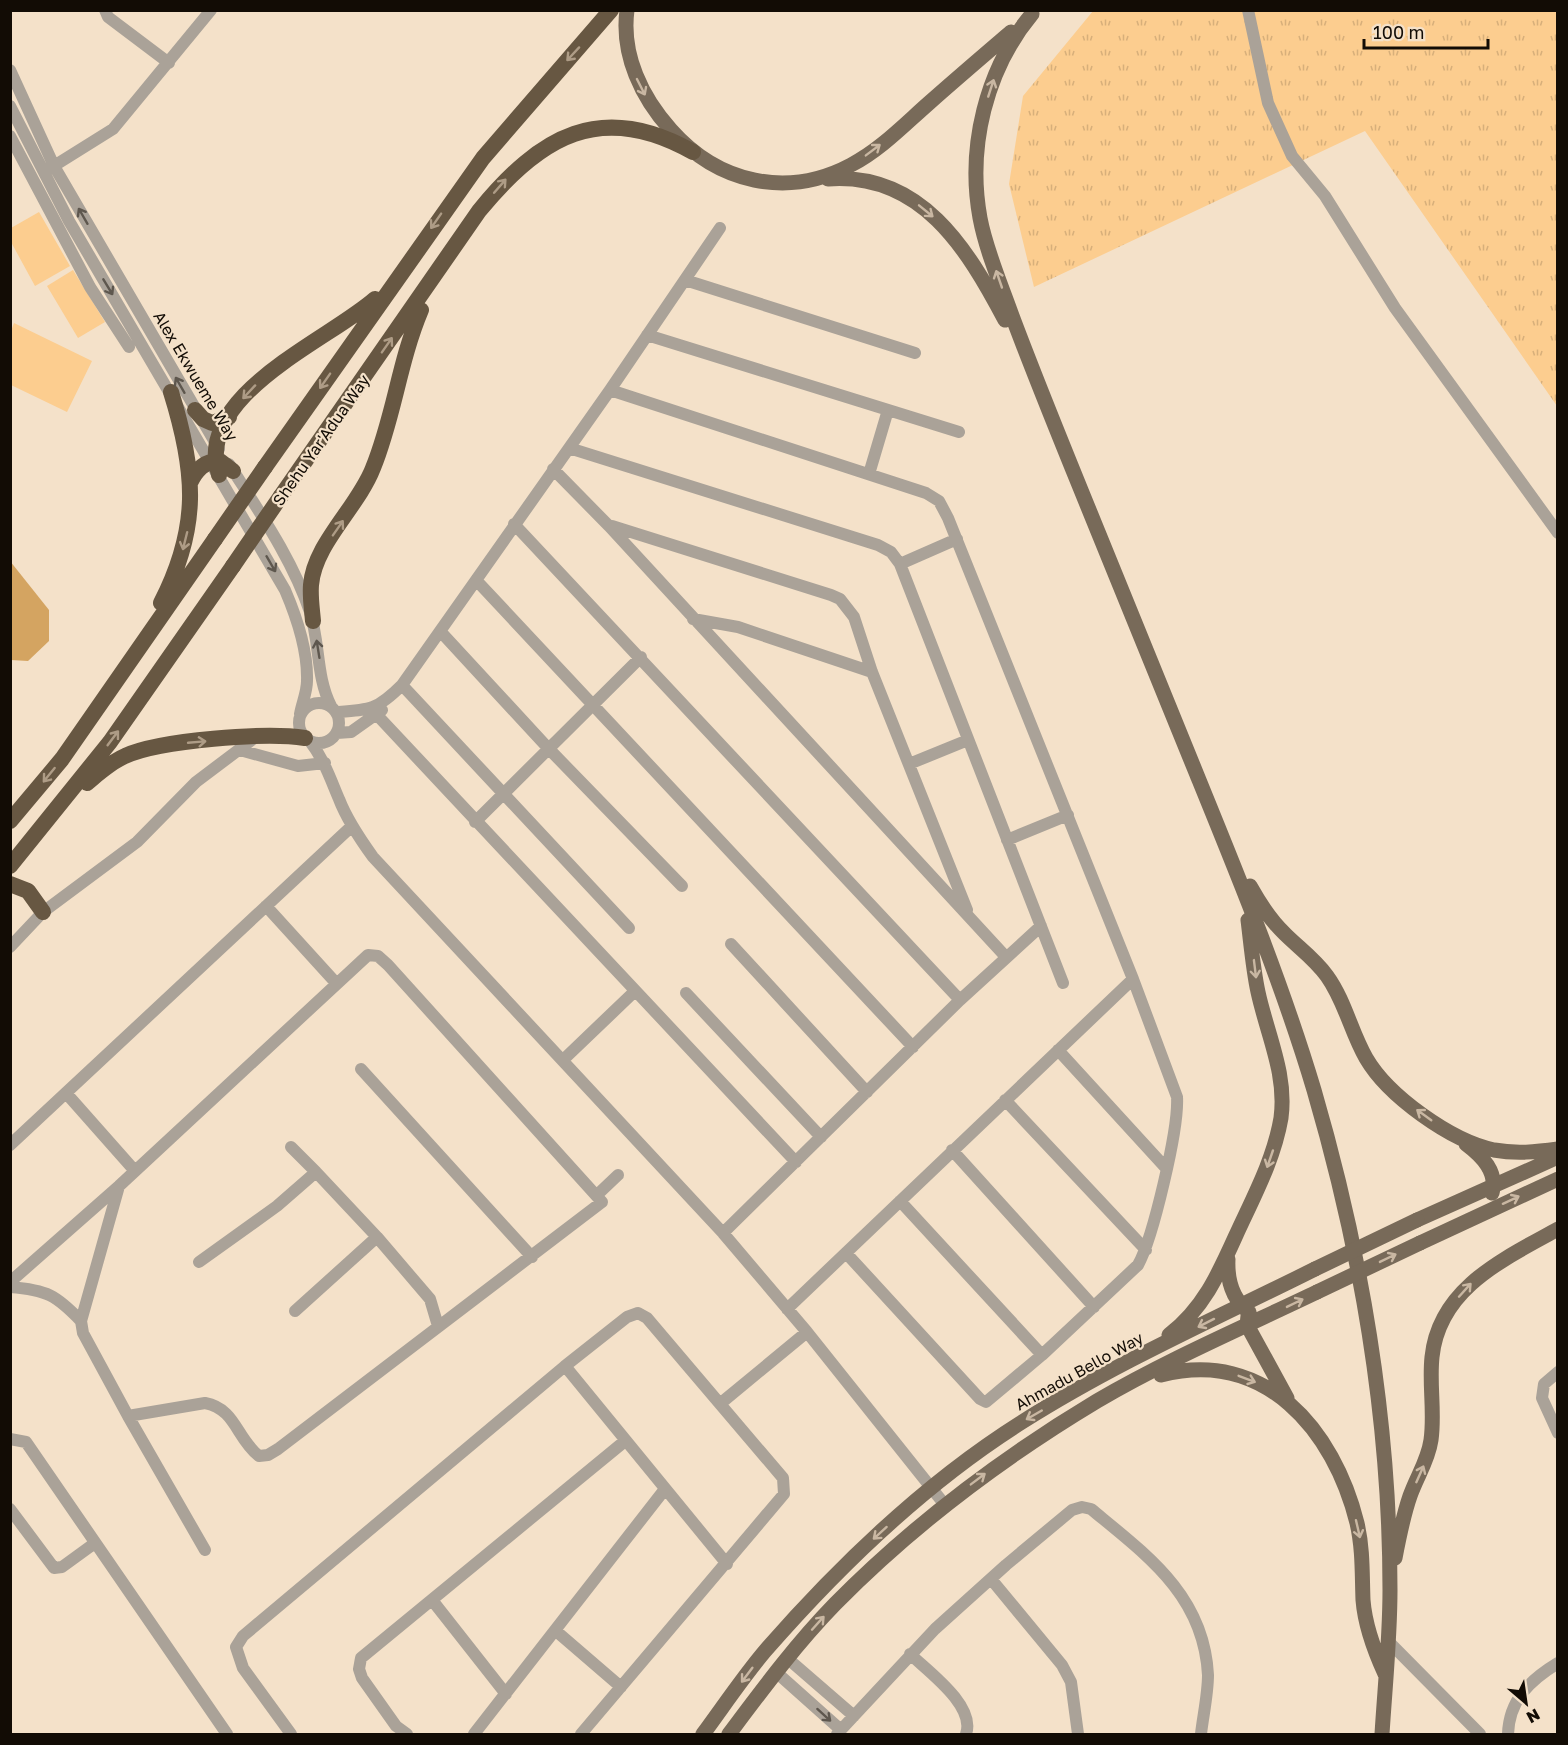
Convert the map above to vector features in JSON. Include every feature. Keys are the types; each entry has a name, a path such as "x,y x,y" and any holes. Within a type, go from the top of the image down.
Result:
{"highway":[{"name":"Shehu Yar'Adua Way","path":"10,821 62,759 132,661 395,280 483,158 611,10"},
{"name":"Shehu Yar'Adua Way","path":"10,866 136,707 498,188 535,153 575,133 616,127 654,134 693,152"},
{"path":"313,621 311,584 315,567 324,547 357,501 373,469 386,429 405,351 435,278"},
{"path":"195,410 203,419 212,423 228,417 255,386 280,364 363,309 395,280"},
{"path":"132,661 170,585 185,546 188,528 190,483 186,449 171,392"},
{"path":"190,483 198,470 219,463 228,417"},
{"path":"42,828 99,773 125,756 159,746 257,736 307,739"},
{"path":"10,884 28,891 43,912"}],"main road":[{"path":"627,10 629,52 639,85 664,122 693,152 731,175 751,182 772,184 847,178 872,181 899,192 927,211 944,227 977,268 1033,373"},
{"path":"813,180 851,165 881,144 1033,12"},
{"path":"1033,12 1013,36 993,82 978,140 976,179 980,219 992,260 1033,373 1243,890 1313,1088 1346,1212 1366,1315 1380,1418 1390,1591 1382,1734"},
{"path":"1218,824 1264,911 1321,967 1330,981 1373,1070 1400,1097 1456,1135 1485,1162 1494,1183 1493,1191 1485,1203 1426,1240"},
{"path":"1127,1364 1165,1338 1191,1315 1214,1283 1269,1162 1281,1115 1280,1072 1257,990 1243,890"},
{"path":"1456,1135 1491,1149 1513,1153 1557,1149"},
{"path":"1246,1314 1309,1272 1494,1183 1557,1157"},
{"path":"1514,1175 1539,1172 1556,1184"},
{"name":"Ahmadu Bello Way","path":"703,1734 764,1653 819,1592 875,1537 930,1489 1021,1422 1127,1364 1246,1314 1274,1313 1426,1240 1556,1184"},
{"path":"1390,1591 1404,1513 1425,1464 1431,1439 1431,1370 1439,1329 1452,1305 1473,1281 1503,1259 1557,1228"},
{"path":"1228,1253 1229,1283 1289,1401 1314,1429 1340,1476 1350,1501 1362,1546 1365,1617 1386,1676"},
{"name":"Ahmadu Bello Way","path":"729,1734 787,1658 834,1605 945,1505 1035,1439 1246,1314"},
{"path":"1129,1384 1174,1371 1210,1370 1252,1380 1289,1401"}],"street":[{"path":"105,10 108,17 169,63"},
{"path":"48,169 113,129 211,10"},
{"path":"1248,10 1268,103 1292,156 1325,196 1395,308 1557,533"},
{"name":"Alex Ekwueme Way","path":"10,70 48,169 171,392 298,582 313,621 322,685 334,709"},
{"name":"Alex Ekwueme Way","path":"10,106 195,410 219,463 293,607 306,664 307,682 300,714"},
{"path":"10,136 90,287 129,347"},
{"path":"307,739 325,742 336,734 351,732 377,715 440,631 610,390 720,228"},
{"path":"685,280 915,353"},
{"path":"647,335 959,432"},
{"path":"610,390 926,493 939,501 957,538 1133,979 1177,1097 1178,1112 1166,1167 1146,1250 1138,1265 1042,1355 986,1402 980,1399 846,1253"},
{"path":"869,474 888,410"},
{"path":"569,448 878,545 891,552 900,564 1063,983"},
{"path":"553,469 609,526 1006,957"},
{"path":"514,524 960,1000"},
{"path":"609,526 840,599 854,617 872,672 970,916"},
{"path":"900,564 957,538"},
{"path":"476,579 913,1047"},
{"path":"693,619 738,627 872,672"},
{"path":"440,631 548,748 682,886"},
{"path":"474,822 640,657"},
{"path":"397,689 366,711 334,709 317,702 310,704 300,714 299,728 325,764 352,826 373,856 723,1233 807,1332 945,1505"},
{"path":"397,689 502,794 629,928"},
{"path":"331,776 330,751 339,726 334,709"},
{"path":"377,715 474,822 796,1162"},
{"path":"10,947 43,912 137,842 196,782 257,736"},
{"path":"909,764 968,740"},
{"path":"240,750 298,766 325,764"},
{"path":"1007,840 1068,816"},
{"path":"10,1145 352,826"},
{"path":"266,906 336,983"},
{"path":"723,1233 960,1000 1041,926"},
{"path":"731,944 867,1092"},
{"path":"10,1282 119,1186 368,955 378,956 598,1194 602,1202 268,1455 259,1456 250,1449 223,1407 205,1403 128,1416"},
{"path":"787,1309 1133,979"},
{"path":"563,1060 634,992"},
{"path":"686,993 821,1137"},
{"path":"1058,1050 1166,1167"},
{"path":"361,1069 532,1257"},
{"path":"66,1093 135,1171"},
{"path":"1005,1100 1146,1250"},
{"path":"291,1147 377,1236 430,1299 438,1326"},
{"path":"952,1150 1094,1307"},
{"path":"199,1262 277,1206 316,1172"},
{"path":"598,1194 618,1175"},
{"path":"119,1186 81,1321 83,1333 205,1550"},
{"path":"900,1201 1042,1355"},
{"path":"295,1311 377,1236"},
{"path":"10,1287 40,1289 60,1299 81,1321"},
{"path":"291,1734 243,1668 236,1647 243,1636 565,1366 627,1317 638,1313 646,1318 721,1403 783,1478 784,1494 581,1734"},
{"path":"721,1403 807,1332"},
{"path":"565,1366 727,1564"},
{"path":"1557,1372 1544,1384 1542,1398 1557,1433"},
{"path":"10,1438 26,1442 227,1734"},
{"path":"406,1734 396,1726 362,1678 359,1669 361,1658 625,1441"},
{"path":"474,1734 665,1489"},
{"path":"776,1672 839,1732 910,1654 991,1579 1072,1510 1082,1507 1091,1509 1164,1573 1181,1592 1194,1616 1204,1647 1208,1677 1201,1734"},
{"path":"10,1509 54,1568 62,1568 95,1543"},
{"path":"991,1579 1062,1665 1071,1682 1078,1734"},
{"path":"432,1600 506,1694"},
{"path":"556,1631 621,1687"},
{"path":"1388,1641 1480,1734"},
{"path":"910,1654 962,1704 968,1718 966,1734"},
{"path":"787,1658 854,1716"},
{"path":"1508,1734 1514,1705 1524,1689 1557,1663"}],"green space":[{"path":"1093,11 1557,11 1557,406 1365,131 1034,287 1009,184 1023,96"},
{"path":"39,212 70,266 35,286 11,242 11,228"},
{"path":"73,270 105,322 78,338 47,286"},
{"path":"14,323 92,361 67,412 11,385 11,331"}],"shaded area":[{"path":"10,561 49,610 49,641 28,661 11,660"}]}
